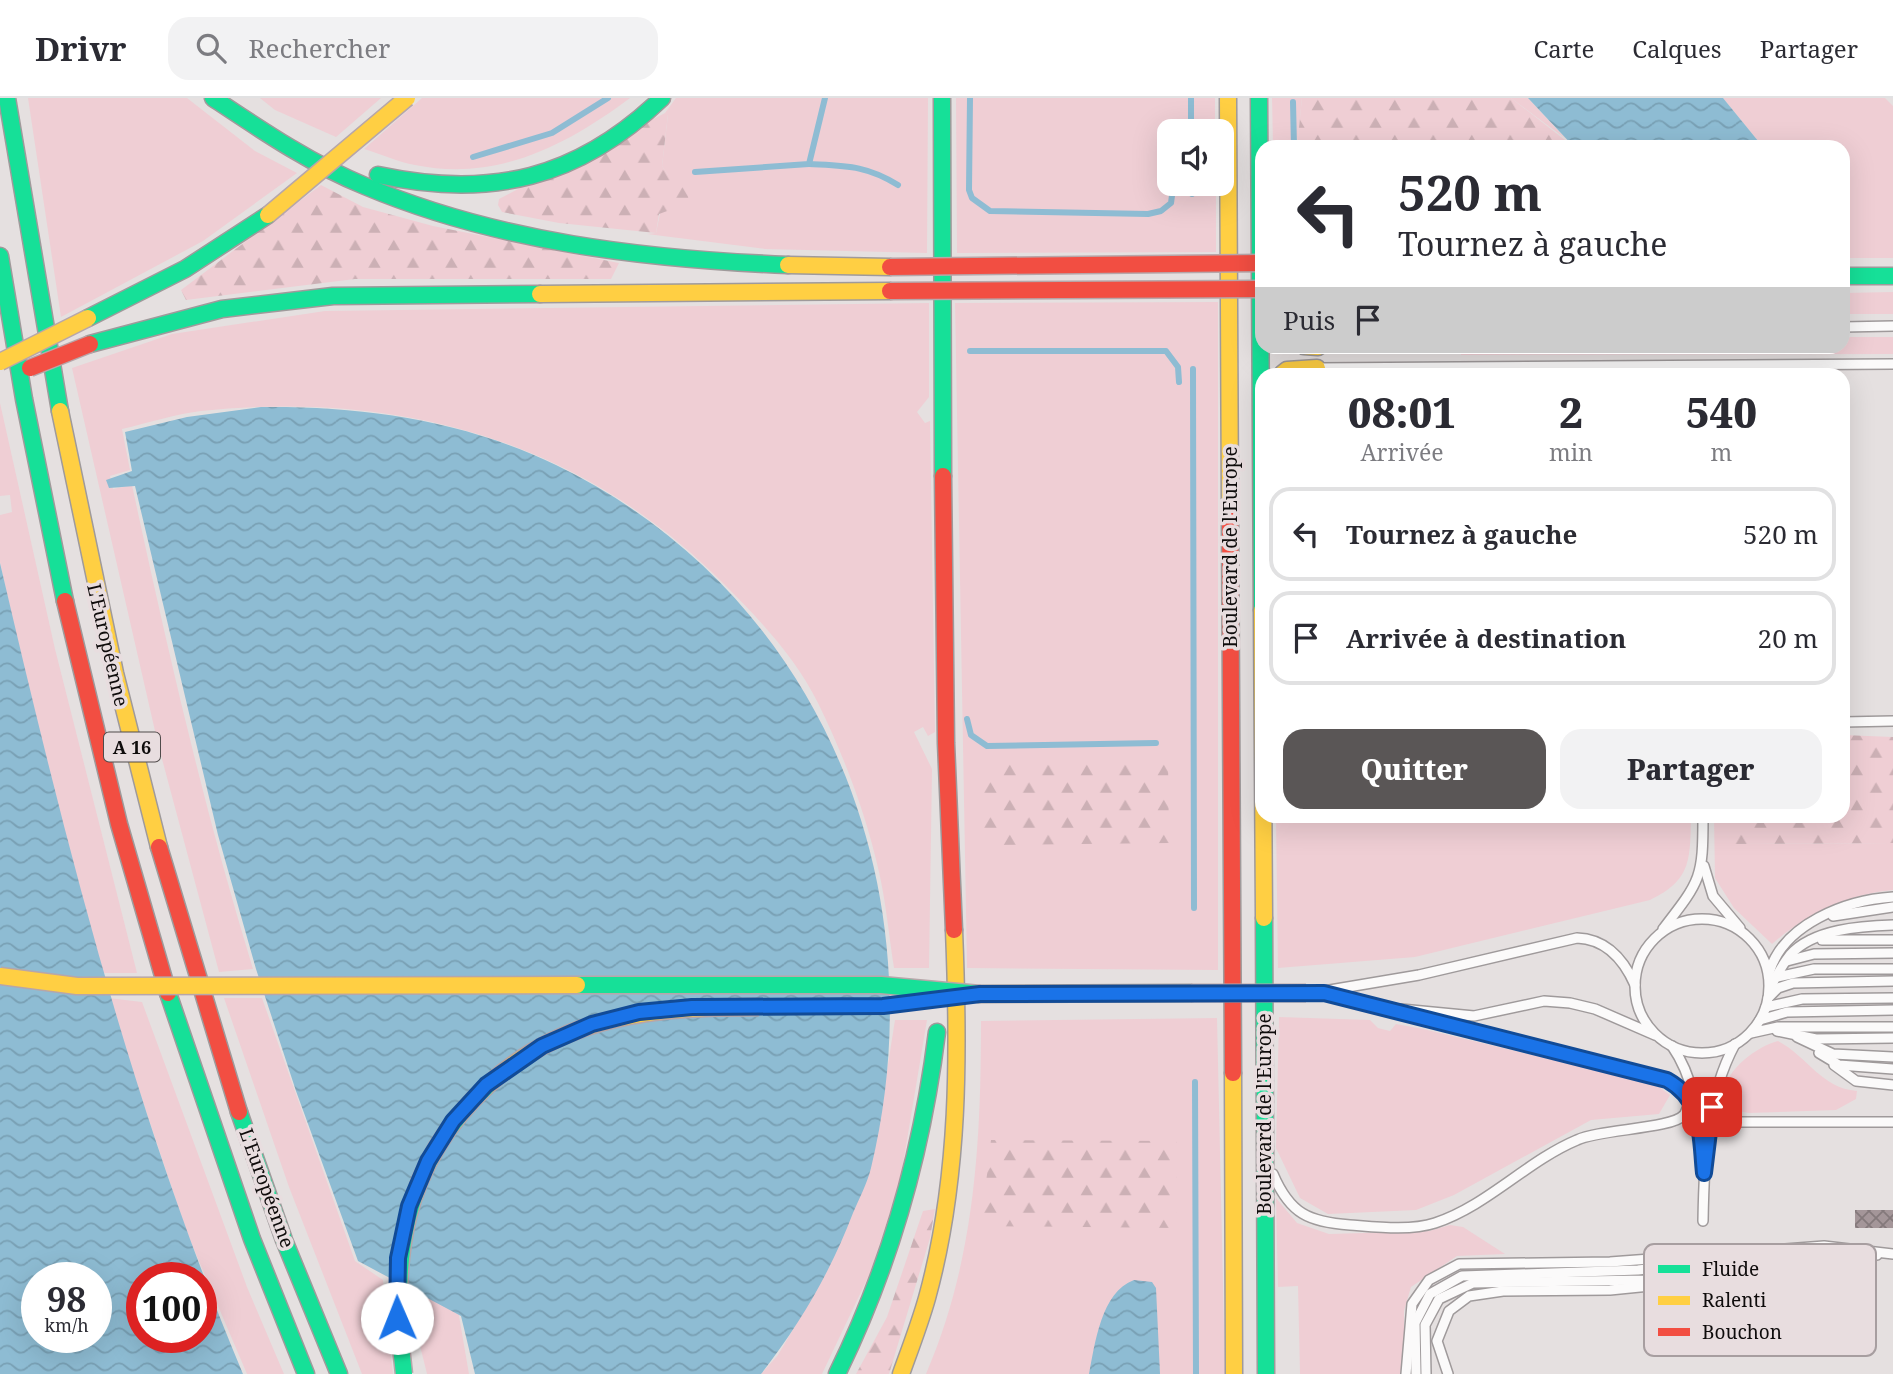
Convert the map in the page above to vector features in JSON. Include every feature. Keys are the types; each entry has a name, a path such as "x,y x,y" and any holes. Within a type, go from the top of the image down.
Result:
{"main road":[{"name":"L'Européenne","path":"7,98 66,453 101,619 145,800 236,1102 285,1239 339,1374"},
{"path":"213,98 260,128 367,187 416,205 492,227 671,258 762,265 890,267 1255,263"},
{"path":"0,362 185,269 268,215 407,98"},
{"path":"260,128 325,158 366,172 415,183 473,187 523,180 574,163 622,134 662,98"},
{"path":"901,1374 933,1279 949,1198 955,1041 947,744 942,98"},
{"name":"Boulevard de l'Europe","path":"1228,98 1234,1374"},
{"name":"Boulevard de l'Europe","path":"1259,98 1259,140"},
{"name":"L'Européenne","path":"0,256 54,546 126,846 170,1001 220,1150 306,1374"},
{"path":"1850,276 1893,276"},
{"path":"2,380 90,344 222,309 333,296 1255,289"},
{"path":"836,1374 875,1297 900,1228 928,1103 939,1012 947,744"},
{"name":"Boulevard de l'Europe","path":"1262,823 1266,1374"},
{"path":"0,976 77,986 881,985 980,994 1306,993"},
{"path":"909,1004 980,994"},
{"path":"404,1374 396,1288 402,1231 428,1161 453,1121 478,1092 503,1070 542,1046 615,1017 661,1009 777,1007"}],"lane":[{"path":"1850,327 1893,326"},
{"path":"1317,368 1893,364"},
{"path":"1850,722 1893,721"},
{"path":"1703,823 1703,861 1713,895 1761,954 1772,976"},
{"path":"1636,987 1644,954 1695,887 1703,861"},
{"path":"1374,1006 1474,1016 1544,1001 1570,1003 1595,1009 1671,1045 1698,1053 1717,1051 1735,1044 1749,1034 1760,1020 1781,948 1815,922 1842,908 1893,897"},
{"path":"1815,922 1850,912 1893,907"},
{"path":"1658,936 1676,924 1698,919 1729,925 1748,937"},
{"path":"1772,976 1793,953 1813,940 1856,927 1893,925"},
{"path":"1306,993 1324,993 1419,975 1577,938 1594,940 1607,948 1625,966 1636,987 1640,1009 1659,1037"},
{"path":"1813,940 1893,940"},
{"path":"1786,962 1814,954 1893,953"},
{"path":"1772,976 1814,969 1893,969"},
{"path":"1768,998 1778,988 1793,983 1893,981"},
{"path":"1324,993 1653,1075 1674,1084 1697,1111"},
{"path":"1768,998 1893,998"},
{"path":"1760,1020 1787,1012 1893,1010"},
{"path":"1749,1034 1769,1028 1893,1027"},
{"path":"1769,1028 1796,1036 1893,1038"},
{"path":"1796,1036 1856,1081 1893,1085"},
{"path":"1703,1221 1704,1173 1712,1107 1718,1082 1735,1044"},
{"path":"1671,1045 1689,1077 1697,1111 1704,1173"},
{"path":"1809,1045 1845,1056 1893,1057"},
{"path":"1830,1062 1849,1067 1893,1069"},
{"path":"1264,1153 1280,1191 1297,1211 1318,1222 1401,1227 1434,1223 1475,1203 1555,1150 1579,1138 1670,1123 1684,1115 1690,1100"},
{"path":"1712,1107 1720,1118 1735,1122 1893,1122"},
{"path":"1877,1255 1893,1254"},
{"path":"1406,1374 1412,1304 1429,1280 1459,1264 1644,1259"},
{"path":"1416,1374 1415,1323 1430,1294 1462,1276 1644,1269"},
{"path":"1426,1374 1425,1325 1439,1299 1473,1283 1644,1280"},
{"path":"1447,1374 1437,1340 1449,1311 1469,1296 1503,1291 1610,1290 1644,1287"}],"green space":[{"path":"28,98 187,98 255,151 297,173 203,241 61,317"},
{"path":"260,98 381,98 336,137 275,110"},
{"path":"422,98 630,98 581,131 556,144 502,164 445,169 409,164 364,149"},
{"path":"676,98 928,98 927,253 765,249 647,234 656,233 668,175 662,166 668,115 665,113"},
{"path":"956,98 1215,98 1215,119 1157,119 1157,196 1216,196 1216,252 957,253"},
{"path":"1272,98 1302,98 1298,140 1273,140"},
{"path":"1302,98 1511,98 1565,140 1298,140"},
{"path":"1511,98 1528,98 1566,139"},
{"path":"1723,98 1885,98 1893,106 1893,258 1850,258 1850,140 1757,140"},
{"path":"665,113 668,114 662,166 668,175 686,175 689,203 659,214 656,233 559,223 502,212 498,205 499,199"},
{"path":"321,185 363,207 433,226 619,263 611,279 355,279 186,300 181,290"},
{"path":"1893,292 1893,314 1850,314 1850,293"},
{"path":"1218,302 1218,970 967,968 955,303"},
{"path":"929,303 929,397 917,412 925,423 930,421 935,732 928,736 923,727 914,732 932,769 929,968 894,968 881,884 868,829 845,764 809,686 788,655 750,611 669,534 610,493 548,460 483,436 416,419 346,409 274,406 191,412 122,429 130,470 110,476 113,489 132,485 187,728 253,969 219,972 158,744 72,368 172,334 325,311"},
{"path":"1850,337 1893,337 1893,354 1461,355 1850,354"},
{"path":"0,403 55,649 137,973 101,973 63,837 0,562 0,515 12,512 10,495 0,496"},
{"path":"1850,735 1893,737 1893,843 1729,844 1729,823 1850,823"},
{"path":"1168,758 1169,843 985,845 977,760"},
{"path":"1276,823 1691,823 1686,867 1674,884 1650,900 1415,957 1278,968"},
{"path":"1714,823 1729,823 1730,844 1893,843 1893,890 1860,896 1828,908 1798,924 1772,944 1734,908 1715,878"},
{"path":"108,998 142,1002 247,1287 284,1374 247,1374 217,1304 217,1262 199,1262 187,1233"},
{"path":"224,998 262,998 355,1261 383,1280 393,1374 362,1374 289,1187"},
{"path":"1279,1017 1370,1020 1378,1028 1390,1031 1396,1024 1423,1029 1630,1078 1659,1087 1670,1095 1659,1114 1591,1120 1454,1195 1416,1210 1328,1214 1300,1198 1276,1148"},
{"path":"1217,1018 1225,1374 926,1374 955,1288 972,1200 977,1156 981,1021"},
{"path":"895,1020 927,1020 900,1182 870,1273 822,1374 761,1374 778,1355 818,1287 880,1115"},
{"path":"1778,1041 1824,1078 1844,1089 1857,1091 1856,1099 1836,1110 1749,1113 1732,1110 1725,1100 1729,1078 1746,1058"},
{"path":"991,1140 1177,1141 1176,1228 981,1226"},
{"path":"1276,1198 1297,1223 1329,1234 1429,1231 1450,1225 1463,1227 1505,1254 1457,1256 1411,1287 1404,1311 1404,1374 1300,1374 1298,1286 1278,1287"},
{"path":"935,1209 930,1238 889,1374 856,1374 887,1317 923,1211"},
{"path":"417,1291 458,1310 469,1374 427,1374 419,1342"}],"water":[{"path":"1528,98 1723,98 1757,140 1567,140"},
{"path":"261,407 375,413 485,437 556,465 648,520 727,589 790,670 838,759 871,856 888,958 888,1062 871,1168 865,1186 813,1297 761,1374 475,1374 461,1316 358,1261 296,1091 256,969 218,835 135,486 109,488 106,480 132,471 125,432 187,417"},
{"path":"0,563 50,770 104,974 134,1075 198,1262 126,1262 126,1353 217,1353 217,1310 243,1374 0,1374"},
{"path":"1134,1280 1152,1282 1156,1288 1160,1374 1089,1374 1097,1334 1107,1307 1123,1286"}],"building":[{"path":"1855,1210 1893,1210 1893,1228 1855,1228"}],"waterway":[{"path":"473,157 552,133 608,98"},
{"path":"695,172 809,164 825,98"},
{"path":"970,98 969,190 972,198 990,211 1148,214 1161,211 1171,203 1172,196"},
{"path":"1191,98 1191,119"},
{"path":"1293,102 1294,140"},
{"path":"809,164 865,170 898,185"},
{"path":"970,351 1166,351 1178,367 1179,382"},
{"path":"1193,369 1194,908"},
{"path":"967,719 971,735 987,746 1156,743"},
{"path":"1195,1082 1196,1374"}],"traffic: fast":[{"path":"7,98 60,411"},
{"path":"213,98 287,146 345,177 415,205 467,221 519,234 626,252 788,265"},
{"path":"378,175 419,182 458,184 495,183 531,176 598,148 630,126 662,98"},
{"path":"942,98 943,476"},
{"path":"1259,98 1259,140"},
{"path":"88,318 185,269 268,215"},
{"path":"0,256 24,399 65,601"},
{"path":"1850,276 1893,276"},
{"path":"90,344 222,309 333,296 540,294"},
{"path":"1260,354 1261,368"},
{"path":"1264,918 1266,1374"},
{"path":"577,985 881,985 980,994"},
{"path":"168,993 252,1239 306,1374"},
{"path":"837,1374 873,1291 902,1207 923,1121 937,1032"},
{"path":"404,1374 399,1293 401,1255 408,1218 419,1183 436,1149 459,1116 488,1085"},
{"path":"239,1112 284,1240 339,1374"}],"traffic: slow":[{"path":"268,215 407,98"},
{"path":"1228,98 1230,510"},
{"path":"788,265 890,267"},
{"path":"540,294 890,291"},
{"path":"0,362 88,318"},
{"path":"60,411 115,673 159,847"},
{"path":"1263,823 1264,918"},
{"path":"901,1374 924,1307 946,1207 955,1115 957,1022 954,930"},
{"path":"0,976 77,986 577,985"},
{"path":"488,1085 518,1061 549,1042 615,1019 685,1009 759,1007"},
{"path":"1233,1073 1234,1374"}],"traffic: jam":[{"path":"890,267 1255,263"},
{"path":"890,291 1255,289"},
{"path":"30,368 90,344"},
{"path":"943,476 946,743 954,930"},
{"path":"1230,510 1233,1073"},
{"path":"65,601 119,824 168,993"},
{"path":"159,847 239,1112"},
{"path":"980,994 1191,993"},
{"path":"1191,993 1306,993"}],"route":[{"path":"397,1318 398,1258 409,1206 428,1161 453,1121 503,1070 542,1046 592,1024 639,1012 692,1007 883,1006 980,994 1324,993 1441,1025 1667,1080 1682,1090 1697,1111 1704,1173 1712,1107"}]}
